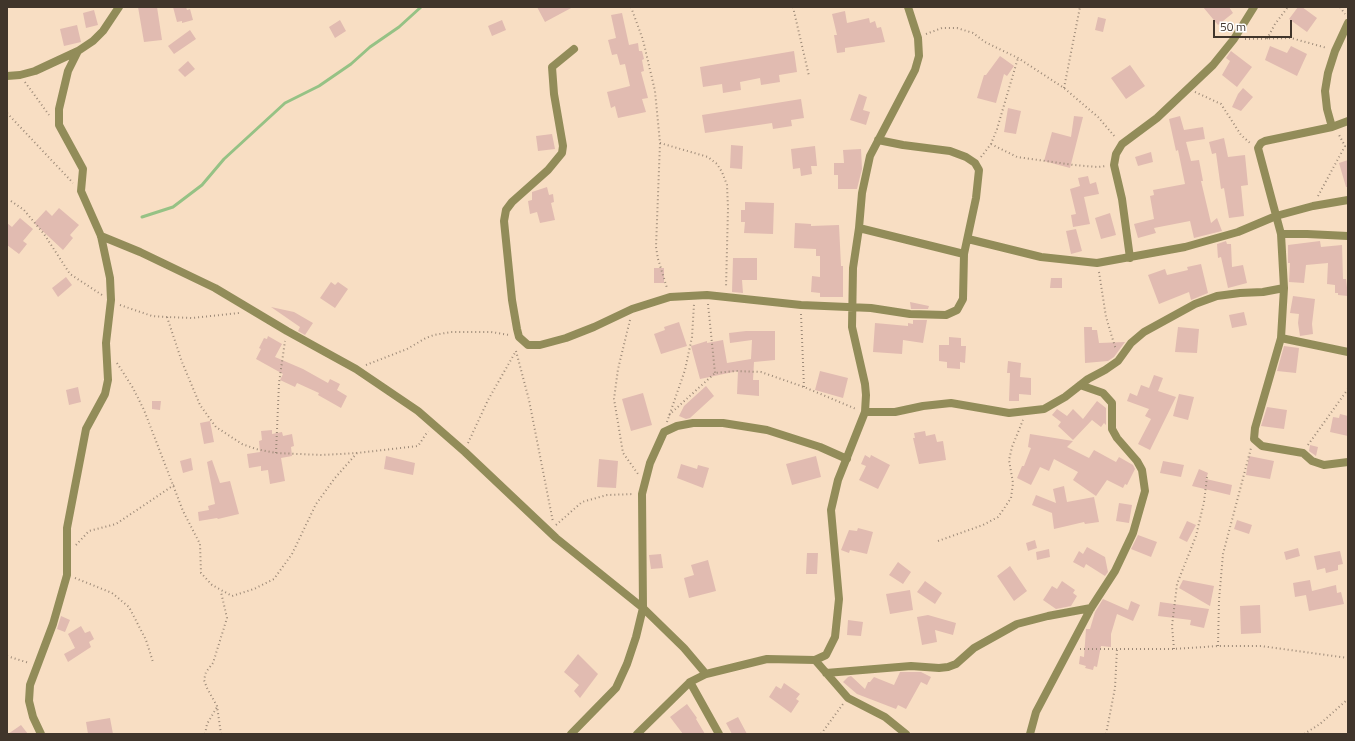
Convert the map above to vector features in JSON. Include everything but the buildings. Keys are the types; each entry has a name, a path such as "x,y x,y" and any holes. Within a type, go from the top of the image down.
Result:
{"street":[{"path":"7,76 20,75 35,71 78,51 93,41 103,31 119,7"},
{"path":"637,734 690,682 706,674 767,659 815,660 826,655 835,637 838,599 831,510 838,480 865,412 865,384 852,327 854,268 865,173 878,140 915,70 919,56 918,38 908,7"},
{"path":"1130,258 1123,205 1114,164 1116,154 1122,144 1157,118 1213,65 1234,39 1254,7"},
{"path":"1332,127 1327,109 1325,91 1328,73 1335,51 1348,23"},
{"path":"574,49 552,67 554,94 563,146 562,152 548,170 512,202 506,210 504,220 512,300 521,339 528,345 554,342 594,327 632,309 670,297 707,295 801,305 853,307 910,314 946,315 957,310 963,299 964,254 976,198 979,170 975,163 966,156 950,151 878,140"},
{"path":"41,734 32,717 29,701 30,686 53,624 67,575 67,528 86,429 105,394 108,380 106,342 110,300 110,278 101,236 81,191 83,169 58,125 61,95 68,71 78,51"},
{"path":"1348,121 1332,127 1273,138 1261,143 1258,148 1281,234 1284,288 1281,338 1255,428 1254,439 1262,446 1302,452 1312,462 1324,466 1348,462"},
{"path":"968,239 1041,257 1097,263 1185,247 1238,232 1276,216 1313,206 1348,200"},
{"path":"859,228 964,254"},
{"path":"1281,234 1348,236"},
{"path":"101,236 179,270 356,369 389,390 432,422 566,547 603,574 643,608 684,648 706,674"},
{"path":"865,412 895,412 951,402 1009,413 1044,409 1065,397 1080,385 1118,361 1132,343 1144,332 1196,304 1217,296 1263,292 1284,288"},
{"path":"1281,338 1348,352"},
{"path":"1030,734 1036,712 1071,649 1091,608 1115,572 1133,533 1145,491 1145,480 1138,461 1112,429 1112,402 1103,393 1080,385"},
{"path":"571,734 616,688 627,664 643,608 642,494 652,457 664,432 677,426 693,423 723,423 767,430 820,447 847,459"},
{"path":"826,673 911,666 939,668 948,667 956,664 974,648 1017,624 1048,616 1091,608"},
{"path":"815,660 848,698 885,717 906,734"},
{"path":"690,682 719,734"}],"path":[{"path":"632,7 643,40 655,91 660,143 656,247 658,259 670,297"},
{"path":"793,7 809,76"},
{"path":"1064,88 1080,7"},
{"path":"1268,39 1275,24 1288,7"},
{"path":"1340,7 1348,19"},
{"path":"918,38 942,28 957,28 973,33 985,42 1018,58 1064,88 1098,117 1122,144"},
{"path":"1234,39 1291,38 1318,44 1335,51"},
{"path":"975,163 991,144 1018,58"},
{"path":"20,75 58,125"},
{"path":"1188,90 1212,98 1221,104 1241,135 1258,148"},
{"path":"7,113 81,191"},
{"path":"1313,206 1345,146 1344,142 1332,127"},
{"path":"660,143 708,157 717,164 722,172 727,185 728,208 726,297"},
{"path":"991,144 1017,157 1097,167 1114,164"},
{"path":"7,201 11,201 24,210 44,234 70,274 110,300 152,316 192,318 253,311"},
{"path":"1097,263 1106,316 1118,361"},
{"path":"664,432 685,370 692,337 695,295"},
{"path":"707,295 715,373"},
{"path":"801,305 804,387"},
{"path":"632,309 627,339 618,369 614,400 624,453 644,483"},
{"path":"167,317 182,362 200,405 216,427 256,449 276,453 322,455 357,453 418,446 432,422"},
{"path":"276,453 279,382 287,331"},
{"path":"356,369 390,354 407,349 426,338 451,332 491,332 521,339 516,351 488,400 465,452"},
{"path":"516,351 529,400 554,527 582,502 607,495 642,494"},
{"path":"116,362 133,388 144,410 183,511 200,544 201,573 221,592 232,596 254,589 274,579 292,554 316,504 335,478 357,453"},
{"path":"669,415 715,373 736,370 761,372 804,387 865,412"},
{"path":"1302,452 1348,389"},
{"path":"938,541 983,525 998,517 1006,507 1011,498 1012,483 1009,460 1012,447 1026,412"},
{"path":"1218,646 1219,600 1223,554 1254,439"},
{"path":"1174,649 1172,626 1177,584 1196,536 1204,502 1207,477"},
{"path":"66,554 89,531 116,524 174,485"},
{"path":"67,575 112,593 130,606 146,640 153,662"},
{"path":"221,592 227,618 213,663 206,672 204,680 206,688 218,706 221,734"},
{"path":"1071,649 1174,649 1218,646 1261,646 1348,658"},
{"path":"1106,734 1115,688 1117,649"},
{"path":"7,656 37,666"},
{"path":"821,734 848,698"},
{"path":"1304,734 1320,724 1348,699"},
{"path":"205,734 207,724 218,706"}],"waterway":[{"path":"142,217 173,207 202,185 224,159 285,103 319,86 351,64 370,47 399,27 421,7"}]}
